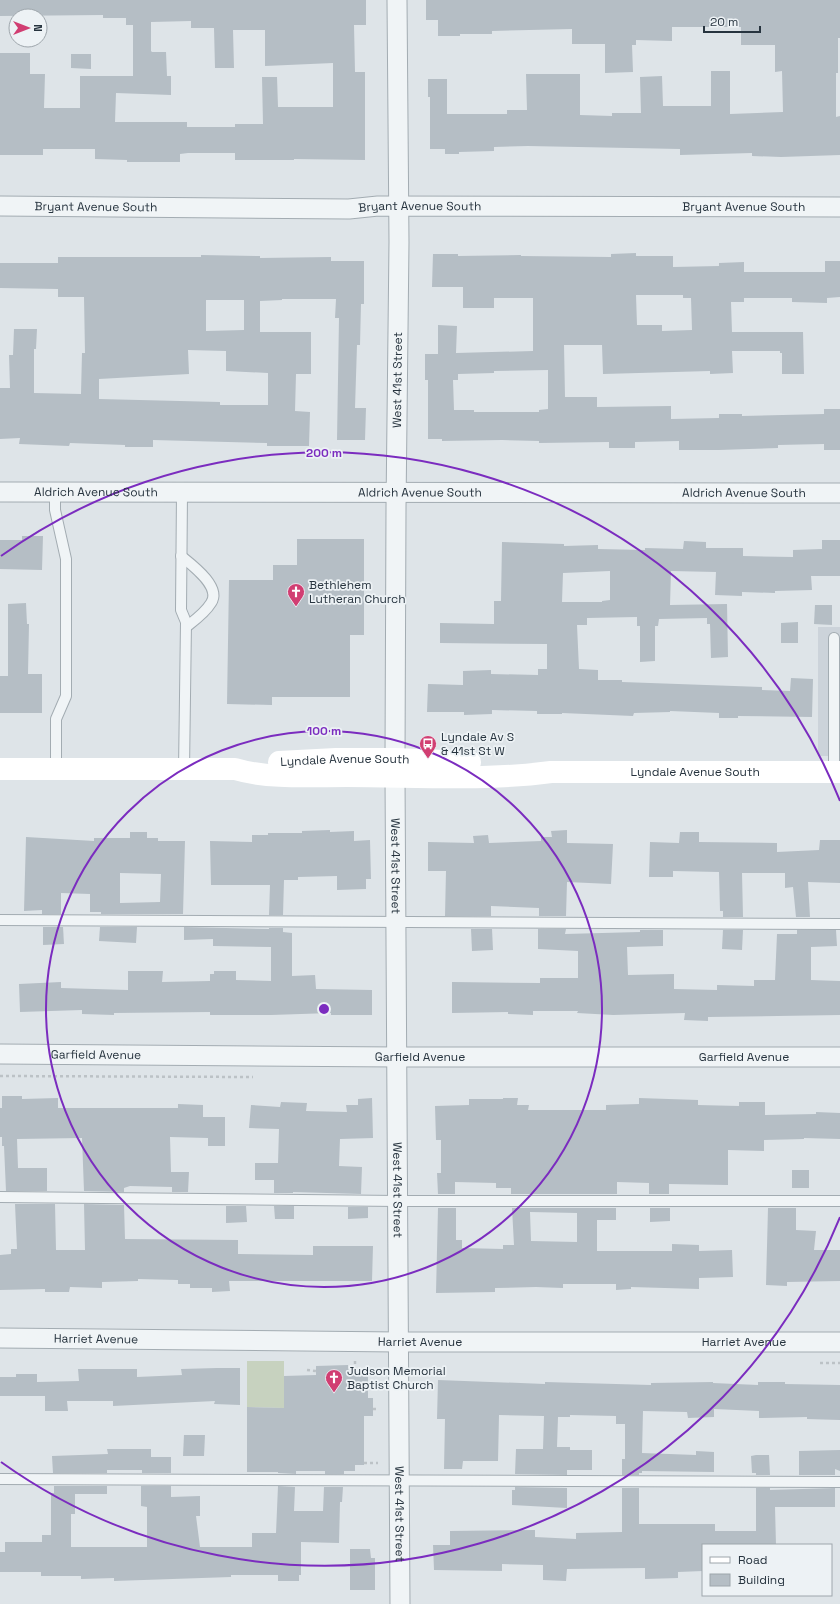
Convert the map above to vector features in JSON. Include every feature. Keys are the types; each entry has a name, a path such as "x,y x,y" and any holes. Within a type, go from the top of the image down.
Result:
{"main road":[{"name":"Lyndale Avenue South","path":"0,769 235,769 249,774 309,776 395,768 518,776 551,772 837,772"}],"street":[{"name":"West 41st Street","path":"397,0 399,206 395,768 400,1604"},
{"name":"Bryant Avenue South","path":"0,206 349,210 378,206 840,207"},
{"name":"Aldrich Avenue South","path":"0,492 840,493"},
{"name":"Garfield Avenue","path":"0,1054 397,1057 840,1057"},
{"name":"Harriet Avenue","path":"0,1338 398,1342 840,1342"}],"lane":[{"path":"55,492 55,510 66,558 66,696 56,719 56,769"},
{"path":"182,493 181,610 186,622 184,770"},
{"path":"181,556 203,576 212,588 212,601 203,613 186,627"},
{"path":"834,638 837,772"},
{"path":"0,920 840,924"},
{"path":"0,1197 398,1201 840,1201"},
{"path":"0,1479 840,1482"}],"path":[{"path":"0,1076 256,1076"},
{"path":"355,1361 355,1368"},
{"path":"307,1370 316,1371"},
{"path":"364,1463 378,1463"}],"shaded area":[{"path":"818,627 840,627 840,756 818,756"}],"green space":[{"path":"247,1361 284,1361 284,1408 247,1407"}],"building":[{"path":"0,0 366,0 366,25 354,25 355,72 365,72 365,160 235,160 235,153 188,153 180,154 180,162 127,162 127,160 95,159 95,149 43,149 43,155 0,155 0,53 30,53 30,74 45,74 44,108 80,108 80,76 133,76 133,25 126,25 126,18 103,18 103,15 48,16 48,8 8,8 8,16 0,16","holes":["191,21 191,28 214,28 215,68 234,68 233,30 265,30 265,66 333,63 333,107 278,107 277,77 262,77 263,124 235,124 235,127 187,127 187,122 115,122 116,93 171,95 171,76 167,76 166,52 151,51 151,22"]},
{"path":"426,0 840,0 840,38 838,38 838,73 836,73 836,117 840,116 840,155 781,157 752,156 752,153 680,155 680,149 528,146 494,147 494,151 445,154 445,149 430,149 430,97 428,97 428,79 447,79 447,114 507,114 507,110 527,110 526,74 580,74 580,115 612,116 612,113 641,113 640,77 662,76 663,106 711,106 711,71 730,71 730,114 783,112 782,71 775,72 775,45 741,45 741,27 672,27 672,41 636,40 636,45 632,45 633,72 605,73 605,44 572,44 572,29 492,31 492,34 438,36 438,20 426,20"},
{"path":"71,54 91,54 91,69 71,68"},
{"path":"636,253 636,256 673,256 673,267 719,266 719,263 744,262 744,272 825,272 825,261 840,261 840,297 827,298 827,303 792,302 792,298 744,298 744,302 731,302 732,332 803,332 804,374 782,374 782,353 780,353 780,351 732,351 733,373 710,374 710,371 603,374 602,345 564,345 565,397 597,397 597,407 671,406 671,419 719,418 719,414 742,414 742,416 824,414 824,409 840,409 840,450 824,450 824,444 778,445 778,448 679,450 679,441 635,442 635,448 609,448 609,442 539,443 539,441 442,441 442,439 428,439 428,380 425,380 425,354 438,354 438,325 457,326 456,353 533,351 533,298 494,298 494,308 463,308 463,287 432,287 433,254 458,254 458,256 521,255 611,257 611,254","holes":["636,295 683,295 683,298 691,298 692,330 662,331 662,325 637,325","548,370 548,409 539,410 539,412 474,412 474,410 454,410 453,380 458,380 458,374 494,373 494,371"]},
{"path":"201,255 260,256 260,258 331,257 331,261 364,261 364,304 361,304 360,345 357,345 355,408 366,408 365,440 337,440 339,318 335,318 336,299 282,299 260,301 260,332 311,332 311,374 296,374 295,411 310,412 309,446 267,446 267,443 153,440 153,447 125,447 125,445 70,443 69,446 19,444 20,438 0,439 0,388 10,388 9,355 13,355 14,329 37,329 36,349 34,349 34,393 81,394 82,353 85,353 84,297 58,297 58,289 0,288 0,263 58,263 58,257 201,257","holes":["206,300 244,300 244,330 206,331","188,350 226,351 226,371 268,373 268,405 220,405 220,402 99,399 99,379 189,374"]},
{"path":"22,536 43,536 42,570 0,569 0,540 22,540"},
{"name":"Bethlehem Lutheran Church","path":"297,539 364,539 364,635 350,635 350,697 272,697 272,705 227,704 229,580 273,580 273,565 297,565"},
{"path":"822,540 840,540 840,576 811,576 812,590 775,591 775,593 742,592 742,596 715,595 716,572 671,571 670,605 727,604 728,657 711,658 710,624 707,624 707,618 659,619 658,626 655,626 655,661 640,662 640,626 637,626 637,617 587,618 587,625 577,625 579,669 598,670 598,680 762,687 762,690 790,691 791,678 813,679 812,717 738,716 738,718 719,718 719,713 670,711 634,713 633,716 562,713 537,714 537,711 492,710 492,714 464,715 464,712 427,712 428,684 463,685 463,671 491,670 491,674 538,675 538,669 547,669 547,644 440,643 440,623 494,624 494,601 501,601 502,542 564,544 564,546 598,545 598,549 645,550 645,548 683,549 684,541 706,542 706,548 743,548 743,556 793,557 793,550 822,549","holes":["610,571 610,600 602,602 562,602 563,573"]},
{"path":"26,603 27,624 29,624 28,674 42,674 42,713 0,713 0,676 8,676 8,604"},
{"path":"815,605 832,605 832,625 814,624"},
{"path":"798,622 798,643 781,643 781,623"},
{"path":"330,830 330,832 354,831 354,841 370,840 371,879 366,879 366,889 337,890 337,876 298,877 298,880 284,880 283,915 269,915 270,885 211,885 210,841 252,842 252,835 268,835 268,833 302,833 302,831"},
{"path":"567,830 567,843 613,844 611,884 567,882 566,916 539,916 539,908 491,906 491,916 445,916 446,871 428,871 428,842 474,843 473,836 488,835 489,843 541,841 541,837 552,837 551,831"},
{"path":"130,832 147,832 147,838 158,838 158,841 185,841 183,914 101,914 101,912 90,912 90,894 61,893 61,914 42,914 42,910 24,911 26,837 94,841 94,838 130,838","holes":["120,873 161,874 160,902 120,903"]},
{"path":"680,832 699,832 699,842 777,843 777,852 819,850 820,840 840,840 840,883 808,882 810,917 796,917 793,887 785,888 785,873 742,873 743,917 723,917 723,911 720,911 719,872 673,871 673,877 649,877 650,842 679,843"},
{"path":"43,927 63,927 64,944 43,945"},
{"path":"100,927 137,927 136,943 99,941"},
{"path":"184,927 283,928 283,932 292,933 292,976 315,975 316,989 372,990 372,1015 331,1015 331,1013 210,1015 210,1012 114,1013 114,1015 82,1014 82,1010 20,1012 19,984 61,982 61,988 128,990 128,971 163,971 162,982 210,981 210,974 214,974 214,971 236,971 236,980 271,981 271,947 213,946 213,939 184,940"},
{"path":"471,929 492,929 493,950 472,951"},
{"path":"538,929 566,929 565,934 663,930 663,946 627,947 628,975 674,974 674,989 717,990 717,985 754,986 754,980 775,980 777,934 797,934 797,930 836,930 837,946 811,947 811,980 840,981 840,1015 708,1017 708,1021 684,1020 685,1013 613,1015 577,1013 578,1011 533,1011 533,1015 508,1014 508,1012 452,1013 452,982 540,983 540,978 578,978 578,951 538,949"},
{"path":"723,930 743,930 742,950 722,949"},
{"path":"2,1096 22,1096 22,1099 58,1098 58,1108 178,1108 178,1104 203,1105 203,1117 225,1117 225,1146 208,1146 208,1138 170,1137 171,1172 189,1172 188,1192 172,1192 172,1187 130,1186 124,1188 124,1192 84,1191 82,1138 17,1139 18,1168 47,1168 47,1191 6,1191 4,1146 2,1146 2,1137 0,1137 0,1108 2,1108"},
{"path":"372,1098 373,1138 340,1139 339,1166 362,1167 361,1194 293,1192 274,1193 274,1180 255,1180 255,1163 278,1163 279,1129 249,1128 251,1105 280,1107 281,1102 307,1103 306,1111 347,1112 346,1105 358,1105 358,1099"},
{"path":"518,1098 517,1105 529,1105 528,1110 606,1110 606,1105 639,1104 639,1098 698,1100 698,1105 739,1106 739,1102 765,1102 765,1115 816,1114 816,1112 840,1113 840,1139 804,1138 764,1140 764,1151 728,1150 728,1185 669,1184 669,1194 649,1194 649,1183 617,1182 617,1194 511,1194 511,1188 496,1188 496,1183 455,1182 455,1194 438,1194 437,1173 441,1173 441,1140 436,1140 435,1106 469,1105 469,1099"},
{"path":"792,1170 809,1170 809,1188 792,1188"},
{"path":"15,1204 55,1204 56,1250 85,1250 84,1204 124,1205 125,1239 238,1240 238,1254 313,1255 313,1246 373,1246 372,1281 229,1281 230,1291 212,1292 212,1288 190,1288 190,1284 178,1284 178,1280 138,1279 138,1281 102,1282 102,1288 70,1287 69,1292 45,1292 45,1289 0,1290 0,1255 11,1254 11,1249 17,1249"},
{"path":"226,1206 246,1206 247,1222 226,1223"},
{"path":"274,1206 294,1206 294,1219 275,1219"},
{"path":"348,1207 368,1207 368,1218 348,1219"},
{"path":"438,1208 456,1208 456,1240 462,1240 462,1248 503,1249 503,1245 514,1245 512,1208 616,1208 616,1220 597,1220 597,1251 672,1251 672,1244 699,1245 699,1251 732,1250 733,1277 699,1278 699,1289 631,1287 631,1289 616,1290 616,1284 563,1284 563,1288 495,1288 495,1292 436,1293","holes":["530,1212 577,1213 577,1242 531,1241"]},
{"path":"650,1208 670,1208 670,1221 650,1222"},
{"path":"768,1208 796,1208 796,1230 816,1231 814,1250 840,1250 840,1281 787,1282 787,1286 766,1285"},
{"path":"348,1365 349,1375 368,1375 368,1398 373,1398 373,1416 364,1416 364,1465 355,1465 355,1471 344,1471 344,1474 325,1474 325,1471 296,1471 296,1474 278,1472 247,1472 247,1407 284,1408 284,1376 316,1375 316,1366"},
{"path":"240,1368 240,1405 214,1404 215,1401 113,1406 113,1401 67,1401 68,1411 45,1411 45,1396 0,1396 0,1377 16,1377 16,1374 37,1374 37,1382 79,1381 78,1369 137,1369 137,1377 182,1375 181,1369"},
{"path":"438,1380 545,1384 545,1382 651,1385 651,1383 713,1382 758,1385 758,1382 785,1382 785,1384 840,1385 840,1420 807,1419 807,1417 759,1418 759,1411 714,1409 714,1417 688,1418 687,1412 643,1411 642,1453 696,1455 696,1451 714,1452 714,1472 642,1471 639,1475 622,1475 622,1459 625,1459 625,1424 616,1424 616,1416 570,1415 570,1417 558,1417 557,1447 570,1447 570,1450 592,1450 592,1470 567,1470 567,1475 515,1474 516,1449 543,1449 544,1416 499,1415 498,1461 463,1461 462,1469 444,1469 445,1419 437,1419"},
{"path":"184,1435 205,1435 204,1456 183,1456"},
{"path":"107,1449 151,1449 151,1457 171,1457 171,1473 142,1473 142,1470 107,1470 107,1473 53,1473 52,1456 108,1454"},
{"path":"840,1450 840,1471 835,1469 835,1475 799,1475 799,1451"},
{"path":"769,1455 770,1475 756,1475 756,1473 752,1473 751,1456"},
{"path":"54,1486 107,1486 107,1494 75,1494 75,1514 71,1514 71,1547 147,1547 147,1507 141,1506 141,1486 171,1486 171,1497 200,1496 200,1516 196,1516 200,1547 252,1547 252,1533 276,1533 278,1486 295,1487 294,1511 323,1511 324,1487 343,1487 342,1502 340,1502 339,1543 301,1542 301,1575 299,1575 299,1581 278,1581 278,1575 231,1575 231,1577 114,1581 114,1578 81,1579 81,1576 41,1576 41,1572 0,1572 0,1552 5,1552 5,1542 42,1542 42,1535 51,1535 51,1493 54,1493"},
{"path":"515,1487 567,1488 567,1508 512,1505 512,1490 515,1490"},
{"path":"622,1488 639,1488 639,1524 715,1524 715,1531 756,1531 756,1488 770,1488 770,1490 835,1488 835,1507 775,1507 776,1544 702,1544 702,1571 678,1572 678,1578 645,1579 645,1568 567,1569 566,1581 543,1580 543,1565 502,1564 502,1571 434,1570 433,1545 450,1545 450,1531 535,1530 535,1537 576,1539 576,1533 622,1532"},
{"path":"350,1549 370,1549 371,1558 375,1558 375,1590 350,1590"}],"place":[{"name":"Bethlehem Lutheran Church","path":"296,607"},
{"name":"Lyndale Av S & 41st St W","path":"428,759"},
{"name":"Judson Memorial Baptist Church","path":"334,1393"}]}
